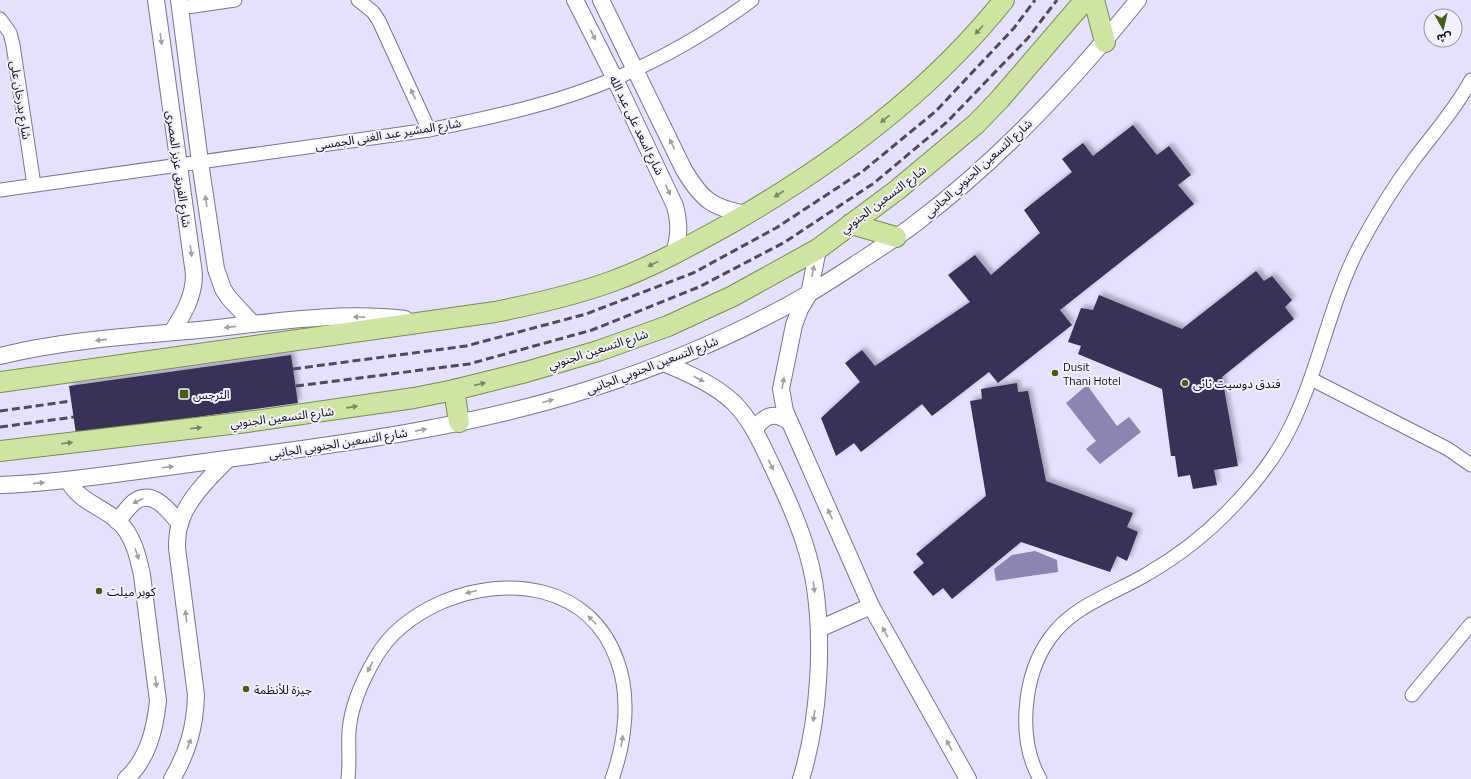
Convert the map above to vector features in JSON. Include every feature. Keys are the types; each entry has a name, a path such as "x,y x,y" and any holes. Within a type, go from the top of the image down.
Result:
{"main road":[{"path":"0,382 495,312 541,302 612,282 674,254 747,214 827,162 878,125 941,69 973,37 1004,0"},
{"name":"شارع التسعين الجنوبي","path":"0,451 384,403 454,390 526,372 591,353 668,326 733,296 818,248 897,190 976,124 1000,99 1085,0"},
{"path":"1094,0 1105,42"},
{"path":"851,224 896,237"},
{"path":"454,390 459,422"}],"street":[{"name":"شارع الفريق عزيز المصرى","path":"156,0 194,274 194,284 189,304 172,332"},
{"path":"180,4 235,0"},
{"path":"358,0 373,12 379,21 429,130"},
{"name":"شارع اسعد على عبد الله","path":"575,0 615,79 675,206 678,215 679,235 674,254"},
{"name":"شارع اسعد على عبد الله","path":"601,0 684,170 693,185 703,197 712,204 723,209 747,214"},
{"name":"شارع المشير عبد الغنى الجمسى","path":"0,190 429,130 525,109 570,95 615,79 635,70 705,32 752,0"},
{"name":"شارع التسعين الجنوبي الجانبى","path":"0,485 21,485 68,480 367,440 459,422 502,413 588,390 664,362 736,332 809,294 915,225 952,195 1059,92 1105,42 1138,0"},
{"name":"شارع الفريق عزيز المصرى","path":"180,4 200,162 216,269 219,280 230,298 254,324"},
{"name":"شارع بدرخان على","path":"0,18 10,33 13,45 34,185"},
{"path":"1040,779 1029,748 1025,719 1028,690 1036,663 1050,638 1070,617 1094,601 1146,575 1171,560 1195,542 1217,523 1237,502 1274,456 1289,430 1311,378 1331,315 1344,281 1371,224 1393,189 1448,115 1471,80"},
{"path":"818,248 809,294 798,313 794,325 782,389 785,411 788,421 871,606 968,779"},
{"path":"0,356 49,346 303,319 350,317 401,319 426,322"},
{"path":"664,362 715,387 735,404 755,429 790,504 803,540 814,581 819,629 817,691 807,760 801,779"},
{"path":"1311,378 1448,449 1471,465"},
{"path":"755,429 759,423 766,418 773,416 782,417 788,421"},
{"path":"172,779 182,762 191,737 196,711 196,695 177,548 177,536 184,512 191,501 214,472 228,459"},
{"path":"68,480 74,491 80,497 117,521 125,529 132,541 138,557 142,575 158,700 156,721 150,742 141,760 126,779"},
{"path":"117,521 132,504 140,499 146,498 157,500 180,524"},
{"path":"348,779 349,728 353,710 368,671 385,644 405,624 428,608 468,592 490,588 512,587 542,591 568,601 579,608 598,627 613,649 624,688 624,715 621,749 612,779"},
{"path":"819,629 871,606"},
{"path":"1412,695 1471,624"}],"shaded area":[{"path":"1087,385 1117,426 1129,417 1141,432 1100,464 1086,449 1096,441 1066,403"},
{"path":"1035,551 1057,560 1058,572 996,581 994,569 1012,555"}],"building":[{"path":"1133,125 1157,155 1169,146 1191,175 1178,185 1194,204 1060,310 1072,325 998,383 989,372 932,416 922,404 861,452 854,443 836,456 821,418 860,382 845,363 862,350 875,366 970,302 948,275 975,255 991,275 1040,233 1024,210 1072,172 1062,159 1083,143 1093,156"},
{"name":"فندق دوسيت ثانى","path":"1256,271 1264,281 1272,276 1292,300 1285,307 1294,319 1222,377 1238,466 1214,470 1217,485 1193,489 1190,475 1178,477 1175,456 1171,456 1162,389 1078,354 1081,346 1068,342 1081,308 1093,310 1099,295 1182,329"},
{"name":"النرجس","path":"291,355 298,403 76,434 69,386"},
{"path":"1017,383 1018,392 1028,391 1046,481 1133,513 1127,527 1138,532 1127,561 1117,556 1110,572 1021,542 952,599 943,588 933,596 913,572 924,563 916,554 986,496 970,401 982,399 981,389"}],"railway":[{"path":"293,369 466,346 586,314 693,273 776,228 863,171 936,111 1014,28 1035,0"},
{"path":"296,386 469,364 592,330 699,287 785,242 874,183 947,122 1028,38 1057,0"},
{"path":"0,411 71,401"},
{"path":"0,427 74,417"}],"place":[{"name":"Dusit Thani Hotel","path":"1055,373"},
{"name":"فندق دوسيت ثانى","path":"1185,383"},
{"name":"النرجس","path":"184,394"},
{"name":"كوبر ميلت","path":"99,591"},
{"name":"جيزة للأنظمة","path":"246,689"}]}
